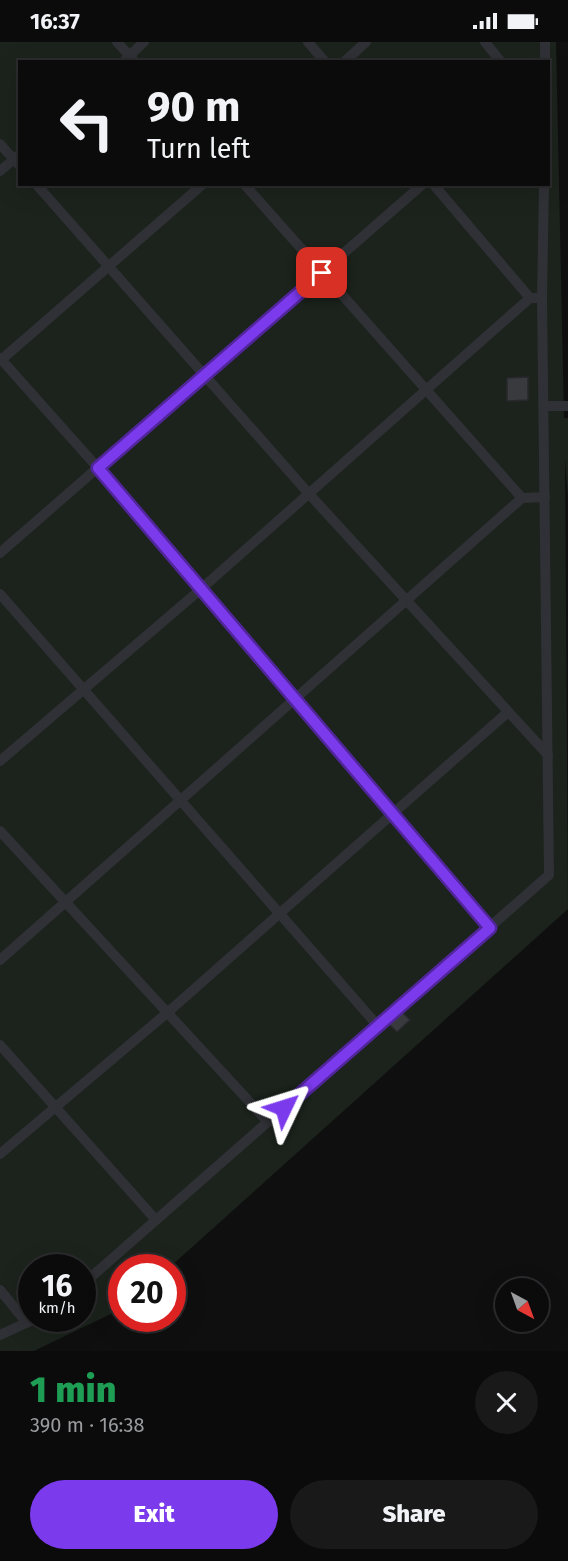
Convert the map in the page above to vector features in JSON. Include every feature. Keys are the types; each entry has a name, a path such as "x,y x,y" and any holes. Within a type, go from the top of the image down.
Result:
{"lane":[{"path":"117,42 129,60 144,42"},
{"path":"308,42 323,60"},
{"path":"346,60 366,42"},
{"path":"485,42 499,60"},
{"path":"545,42 545,60"},
{"path":"0,144 18,160 0,171"},
{"path":"38,186 310,495 548,755"},
{"path":"201,186 0,360 98,468 490,928"},
{"path":"246,186 522,498"},
{"path":"0,553 421,186"},
{"path":"436,186 530,298"},
{"path":"96,1273 549,875 542,298 544,186"},
{"path":"0,761 310,495 530,298 542,298"},
{"path":"544,406 568,406"},
{"path":"0,960 522,498 545,497"},
{"path":"0,594 378,1026"},
{"path":"0,1154 167,1013 508,712"},
{"path":"0,831 268,1122"},
{"path":"0,1045 156,1221"},
{"path":"0,1290 18,1307"},
{"path":"0,1335 18,1327"}],"shaded area":[{"path":"0,42 556,42 564,418 568,418 568,497 565,459 568,909 184,1254 108,1254 108,1315 96,1321 96,1254 18,1254 18,1332 73,1332 34,1351 0,1351"}],"building":[{"path":"528,377 528,400 507,401 507,378"},
{"path":"402,1012 410,1020 397,1032 389,1024"}],"route":[{"path":"284,1108 490,928 98,468 322,273"}]}
